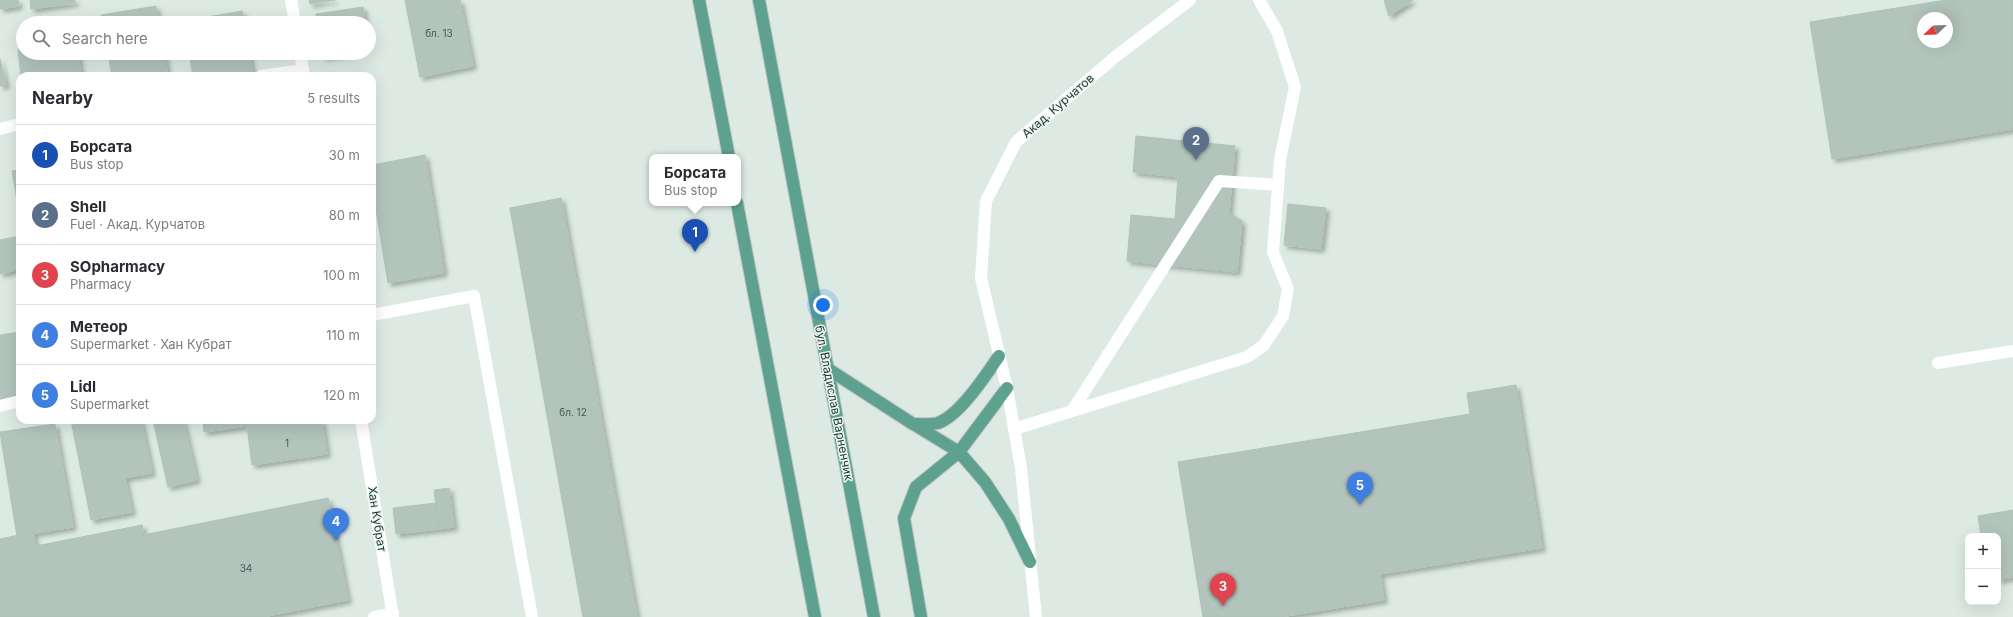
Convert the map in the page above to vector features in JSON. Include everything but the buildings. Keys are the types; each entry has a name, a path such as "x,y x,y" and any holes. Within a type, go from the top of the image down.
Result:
{"main road":[{"path":"700,0 728,154"},
{"name":"бул. Владислав Варненчик","path":"759,0 874,617"},
{"path":"738,206 815,617"},
{"path":"913,424 939,422 952,413 969,397 999,356"},
{"path":"828,369 959,452 985,482 997,500 1009,519 1030,562"},
{"path":"921,617 904,518 916,487 959,452 1007,388"}],"street":[{"path":"291,0 294,16"},
{"name":"Акад. Курчатов","path":"1036,617 1020,468 1014,429 1007,388 981,278 986,201 1016,142 1115,57 1190,0"},
{"path":"1014,429 1247,357 1264,345 1283,316 1288,289 1273,252 1280,160 1295,87 1277,31 1259,0"},
{"path":"301,60 303,72"},
{"path":"0,129 16,125"},
{"path":"1072,411 1219,181 1278,185"},
{"path":"376,314 474,296 532,617"},
{"path":"1938,363 2013,351"},
{"path":"0,406 16,402"},
{"name":"Хан Кубрат","path":"362,424 393,615"},
{"path":"374,617 393,615"}],"place":[{"name":"Shell","path":"1196,160"},
{"name":"Борсата","path":"695,252"},
{"name":"Lidl","path":"1360,505"},
{"name":"Метеор","path":"336,541"},
{"name":"SOpharmacy","path":"1223,606"}]}
